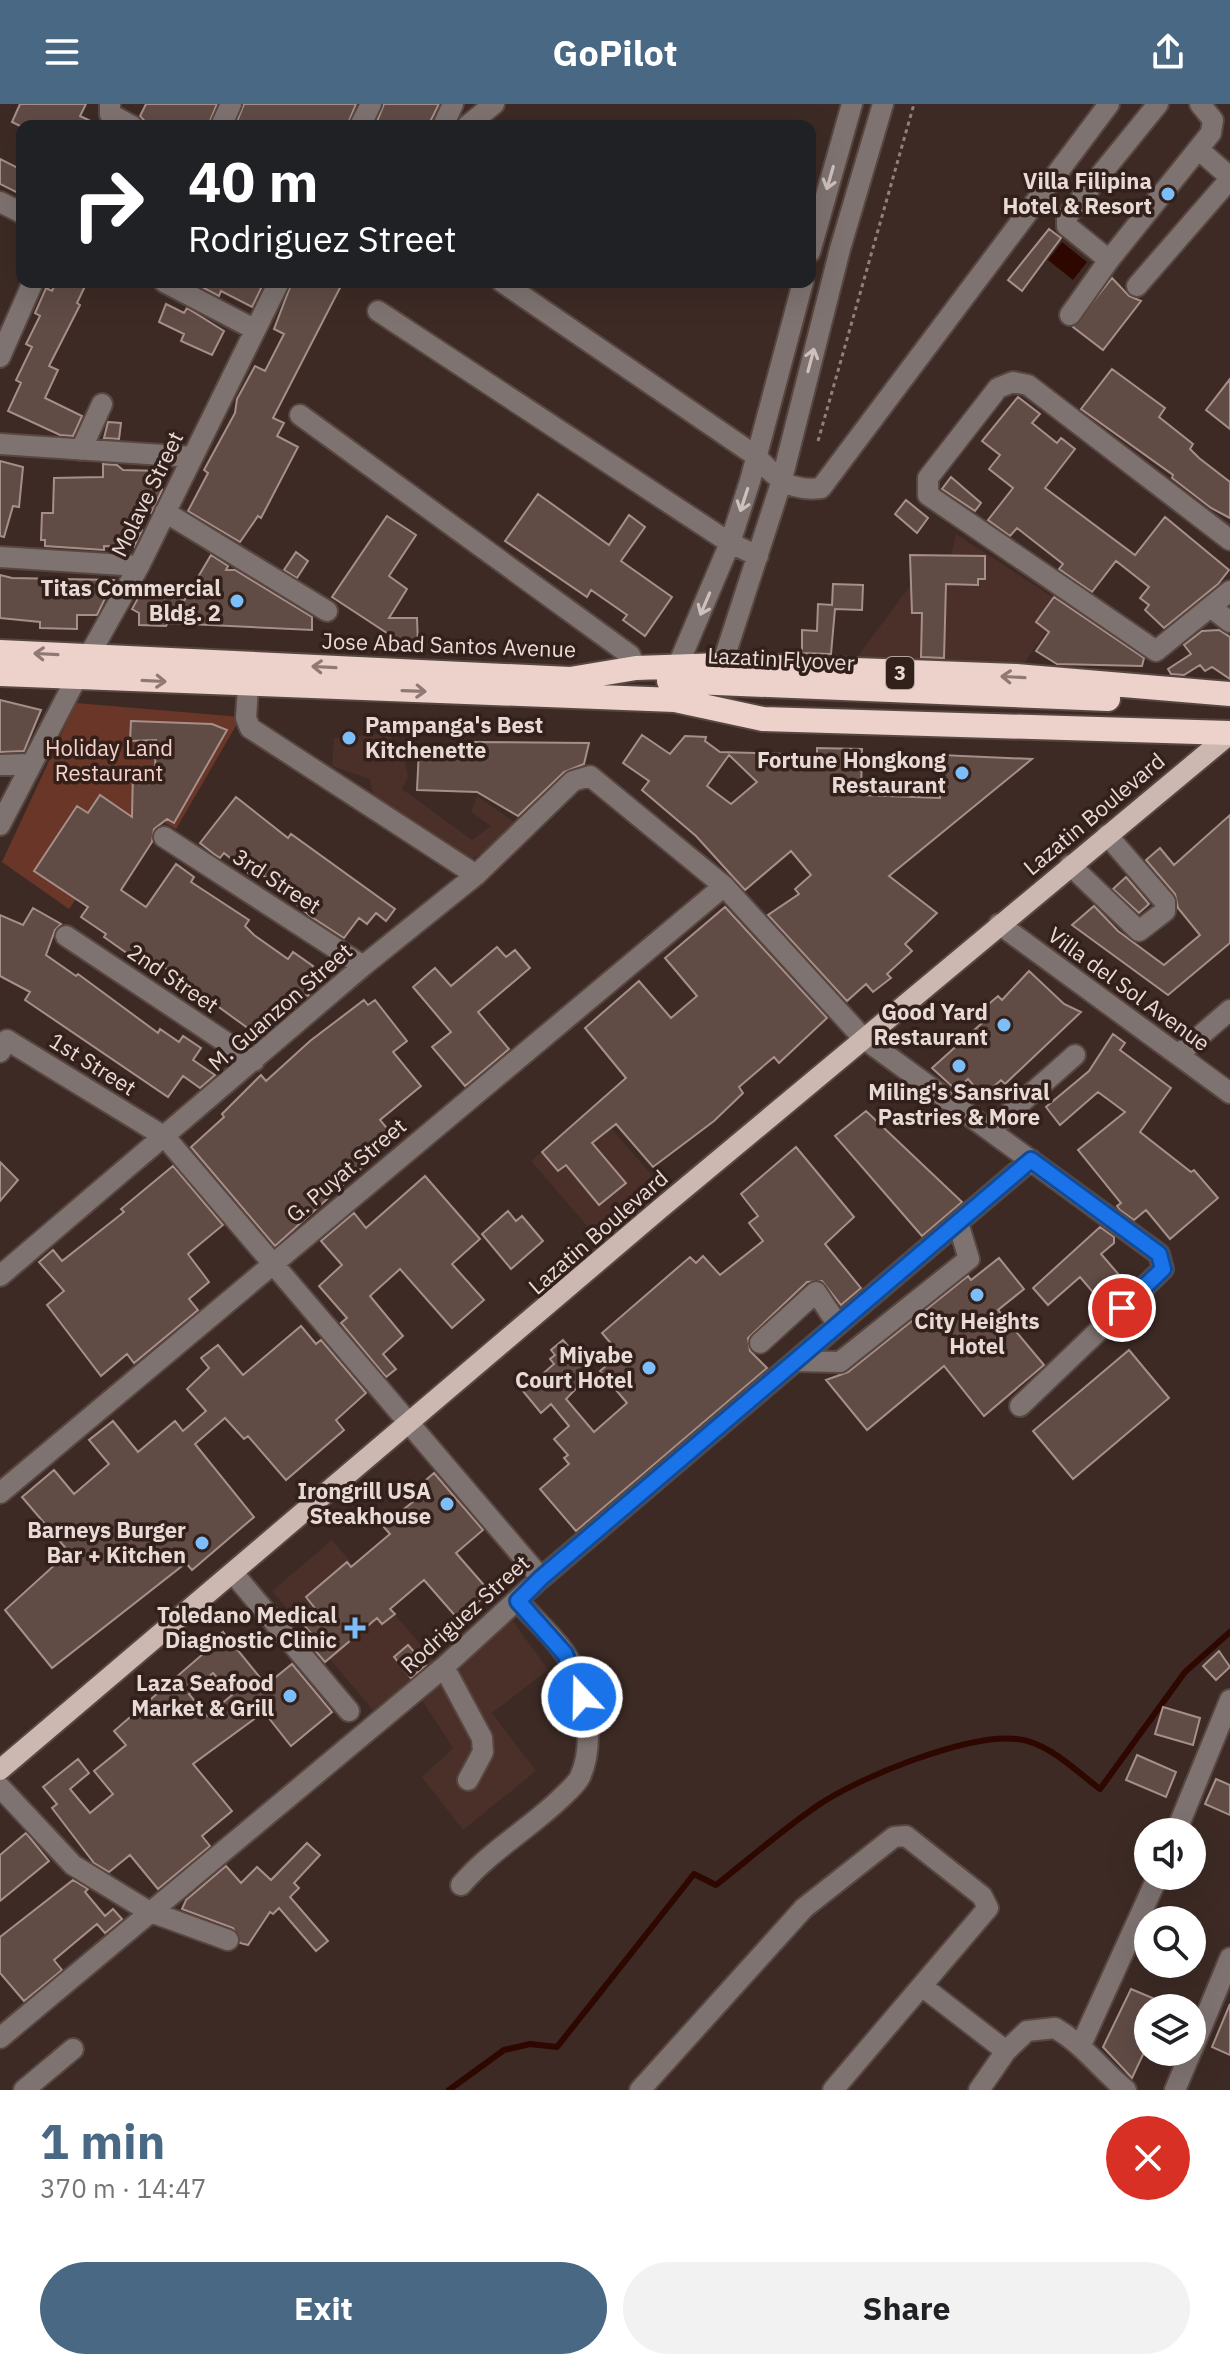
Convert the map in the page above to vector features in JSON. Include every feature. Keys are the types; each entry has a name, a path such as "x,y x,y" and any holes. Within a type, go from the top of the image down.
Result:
{"highway":[{"name":"Jose Abad Santos Avenue","path":"0,652 91,656 248,674 675,700 763,719 1230,733"},
{"name":"Jose Abad Santos Avenue","path":"0,674 570,679 636,668 722,665 1016,676 1230,694"},
{"name":"Lazatin Flyover","path":"570,679 1230,719"},
{"name":"Lazatin Flyover","path":"675,700 762,693 1230,704"}],"main road":[{"name":"Lazatin Boulevard","path":"0,1770 863,1038 1230,733"}],"street":[{"path":"110,104 110,114 121,120"},
{"path":"474,120 494,104"},
{"path":"816,231 852,104"},
{"path":"722,665 781,483 840,249 883,104"},
{"path":"511,288 756,456 781,483 803,490 821,488 1109,104"},
{"path":"1109,260 1067,226 1067,216 1158,104"},
{"path":"1070,315 1109,260 1211,133 1213,120 1200,104"},
{"path":"1137,286 1230,178 1198,149"},
{"path":"0,357 30,288"},
{"path":"175,288 254,329"},
{"name":"Molave Street","path":"0,825 30,764 139,566 276,288"},
{"path":"678,665 730,543 801,288"},
{"path":"378,311 730,543 758,556"},
{"path":"1230,540 1028,385 1013,382 998,388 928,478 928,495 1156,651 1230,591"},
{"path":"81,450 102,404"},
{"path":"300,415 630,655 636,668"},
{"path":"0,444 192,457"},
{"path":"165,512 327,611"},
{"path":"0,557 139,566"},
{"path":"1212,608 1230,622"},
{"path":"248,674 246,718 250,728 476,875"},
{"path":"0,765 30,764"},
{"name":"M. Guanzon Street","path":"0,1276 363,966 476,875 573,781 590,776 724,886"},
{"path":"1070,865 1139,931 1145,930 1165,911 1165,902 1107,835"},
{"name":"3rd Street","path":"164,837 363,966"},
{"path":"724,886 863,1038 1159,1254 1163,1269 1020,1406"},
{"name":"G. Puyat Street","path":"0,1493 724,886"},
{"name":"Villa del Sol Avenue","path":"999,924 1230,1093"},
{"name":"2nd Street","path":"66,936 254,1061"},
{"path":"1178,1055 1230,1010"},
{"name":"1st Street","path":"0,1052 7,1040 165,1137"},
{"path":"990,1130 1075,1055"},
{"path":"165,1137 541,1578"},
{"name":"Rodriguez Street","path":"0,2038 148,1911 444,1667 541,1578 1031,1160"},
{"path":"796,1361 840,1362 969,1259 958,1223"},
{"path":"760,1343 816,1292 838,1325"},
{"path":"233,1573 349,1711"},
{"path":"461,1885 478,1865 559,1800 579,1779 585,1755 587,1726 575,1673 565,1654 518,1601"},
{"path":"444,1667 482,1738 483,1752 468,1780"},
{"path":"1182,1818 1230,1700"},
{"path":"0,1787 73,1865 148,1911 228,1940"},
{"path":"640,2090 804,1908 894,1837 906,1836 982,1896 988,1908 833,2090"},
{"path":"1081,2045 1152,1890"},
{"path":"1206,2017 1230,1958"},
{"path":"923,1987 1010,2047"},
{"path":"979,2090 1010,2047 1027,2031 1040,2027 1055,2028 1081,2045 1098,2067 1126,2090"},
{"path":"24,2090 73,2049"},
{"path":"1175,2090 1185,2066"}],"path":[{"path":"818,441 914,104"}],"shaded area":[{"path":"1062,242 1087,262 1073,280 1048,260"},
{"path":"956,534 1065,605 1022,666 854,661 910,586 944,587"},
{"path":"392,733 391,757 405,761 408,777 402,789 472,840 491,826 471,812 477,796 520,826 471,860 373,794 370,779 332,766 334,738"},
{"path":"593,1107 656,1180 594,1234 531,1161"},
{"name":"Toledano Medical Diagnostic Clinic","path":"332,1540 438,1665 378,1716 272,1591"},
{"path":"512,1620 548,1670 492,1713 536,1771 463,1830 422,1777 453,1748 420,1697"}],"green space":[{"name":"Holiday Land Restaurant","path":"76,703 241,717 176,829 138,807 69,909 2,862"}],"building":[{"path":"20,104 86,104 80,116 88,120 16,120 16,124 12,122"},
{"path":"146,104 217,104 210,120 144,120 140,116"},
{"path":"244,104 356,104 349,120 237,120"},
{"path":"384,104 439,104 431,120 377,120"},
{"path":"0,159 16,167 16,192 0,184"},
{"path":"1049,229 1061,238 1022,291 1008,280"},
{"path":"1112,278 1129,296 1141,301 1103,350 1073,327"},
{"path":"46,288 52,291 53,288 84,288 77,303 80,305 49,366 58,370 45,398 82,416 73,436 60,435 8,411 21,383 16,380 32,347 26,344 40,316 35,313"},
{"path":"204,288 261,288 252,307 221,291 219,296"},
{"path":"290,288 340,288 273,418 284,423 277,436 298,447 261,518 258,516 240,542 188,511 208,473 204,470 235,413 237,399 255,366 265,371 284,334 274,329"},
{"path":"166,304 184,313 187,308 224,331 212,355 181,341 184,334 159,322"},
{"path":"1112,369 1165,408 1159,417 1193,444 1190,449 1199,458 1230,482 1230,518 1211,508 1172,478 1173,475 1081,409"},
{"path":"1230,379 1230,429 1206,410"},
{"path":"1018,397 1040,414 1032,423 1057,443 1061,438 1075,449 1045,488 1135,555 1165,517 1229,570 1218,584 1164,628 1145,610 1149,605 1140,598 1149,587 1116,561 1092,592 1059,569 1063,564 1017,528 1010,536 988,520 1013,488 989,469 1000,455 982,441"},
{"path":"108,422 121,423 119,439 104,438"},
{"path":"0,461 23,467 19,507 13,506 4,537 0,536"},
{"path":"103,464 117,465 123,470 162,471 162,490 151,513 143,513 142,530 134,547 104,546 104,550 45,546 45,540 41,540 42,513 53,513 54,478 103,477"},
{"path":"951,477 981,503 975,511 942,489"},
{"path":"538,494 609,545 629,515 645,527 621,561 672,597 645,636 623,620 627,615 591,590 587,597 505,541"},
{"path":"906,500 928,518 917,533 895,514"},
{"path":"387,516 416,535 389,576 407,589 389,618 417,618 418,644 396,644 396,639 332,597"},
{"path":"296,552 308,561 297,578 284,570"},
{"name":"Titas Commercial Bldg. 2","path":"211,555 228,566 226,570 235,570 312,617 312,630 168,623 166,626 139,625 139,613 132,609 147,582 184,601"},
{"path":"910,555 985,556 985,579 978,579 978,585 946,584 944,658 921,657 922,613 912,613"},
{"path":"0,575 12,578 114,580 97,615 77,615 77,629 40,628 40,622 0,618"},
{"path":"833,584 863,585 862,610 835,609 831,654 802,653 802,630 817,631 818,604 832,605"},
{"path":"1054,597 1144,658 1142,666 1057,664 1036,651 1049,632 1036,622"},
{"path":"1219,630 1230,637 1230,679 1212,667 1205,671 1200,665 1184,675 1171,674 1168,669 1191,654 1184,645 1202,631"},
{"path":"0,700 41,710 24,751 0,752"},
{"path":"131,721 212,724 227,730 174,823 167,819 154,829 152,842 121,890 146,907 176,864 194,877 191,882 249,920 245,926 254,935 288,959 293,952 313,966 306,976 316,984 308,996 299,994 284,1016 260,1037 154,960 148,968 104,937 106,934 81,917 88,907 34,871 77,806 88,813 100,795 132,817 133,769 155,769 156,740 130,741"},
{"path":"642,735 670,754 685,736 706,737 705,741 720,752 817,755 817,748 862,749 861,795 940,798 941,755 1032,759 889,876 937,913 905,944 912,951 887,974 891,978 873,992 866,984 847,1001 768,915 799,894 795,889 811,875 791,851 745,890 696,836 642,790 649,781 623,763","holes":["729,755 757,782 731,804 707,786"]},
{"path":"472,742 589,743 584,764 564,772 518,816 477,792 417,790 419,749 473,751"},
{"path":"236,797 288,838 291,834 395,909 386,921 376,913 367,924 359,918 344,938 310,916 258,871 253,877 224,853 220,858 200,843"},
{"path":"1230,815 1230,943 1168,995 1072,925 1094,906 1118,931 1164,965 1200,935 1178,908 1175,894 1146,860 1160,848 1174,865"},
{"path":"1126,877 1149,904 1139,913 1113,889"},
{"path":"725,907 827,1018 779,1063 774,1057 739,1087 743,1093 714,1121 653,1167 616,1124 592,1143 626,1183 599,1205 566,1165 558,1171 542,1152 626,1078 585,1028 639,981 671,1018 697,996 665,958"},
{"path":"33,908 61,924 55,930 46,955 76,976 78,974 158,1033 160,1029 179,1042 183,1036 201,1048 193,1060 215,1075 200,1088 183,1076 168,1097 25,1000 30,992 0,976 0,915 23,925"},
{"path":"497,947 506,957 515,950 530,968 478,1012 509,1049 465,1086 432,1047 451,1032 413,987 435,968 451,986"},
{"path":"1029,971 1064,1004 1081,1012 1005,1084 1001,1080 983,1096 968,1079 956,1090 932,1068 982,1023 976,1015 998,996 1002,1000"},
{"path":"364,1000 368,1005 375,1000 407,1041 393,1052 421,1086 380,1120 395,1138 275,1246 191,1147 224,1117 222,1114 261,1075 266,1081 310,1041"},
{"path":"1113,1034 1125,1043 1120,1050 1171,1088 1140,1132 1191,1172 1194,1170 1218,1198 1170,1239 1146,1210 1134,1220 1120,1210 1117,1206 1121,1203 1078,1150 1125,1112 1098,1092 1060,1125 1046,1107 1089,1071"},
{"path":"866,1111 962,1202 922,1236 835,1136"},
{"path":"796,1147 854,1217 825,1244 861,1288 841,1305 822,1281 807,1282 748,1338 750,1351 767,1368 576,1531 540,1489 569,1464 564,1458 568,1455 554,1439 569,1426 551,1404 541,1413 523,1391 554,1364 550,1359 555,1355 551,1350 563,1340 591,1373 566,1399 594,1432 627,1403 600,1371 620,1354 602,1333 690,1257 696,1263 703,1256 720,1275 763,1241 749,1223 758,1216 741,1194"},
{"path":"0,1162 18,1180 0,1201"},
{"path":"173,1166 223,1225 188,1254 209,1282 189,1299 198,1310 134,1363 127,1354 101,1376 47,1305 64,1291 39,1262 53,1250 62,1261 124,1212 121,1209"},
{"path":"425,1176 480,1239 452,1264 484,1300 452,1328 400,1269 370,1296 403,1336 383,1354 396,1369 386,1377 341,1323 347,1318 319,1286 342,1265 321,1241 354,1213 366,1228"},
{"path":"508,1211 516,1221 522,1216 543,1241 511,1269 482,1234"},
{"path":"1100,1227 1114,1237 1114,1243 1101,1254 1120,1276 1097,1297 1080,1277 1048,1305 1033,1288"},
{"path":"999,1258 1024,1289 998,1310 1044,1365 984,1416 944,1366 867,1430 826,1380 848,1372 968,1276 971,1280"},
{"path":"301,1326 316,1344 321,1340 366,1393 336,1420 344,1430 286,1480 248,1436 244,1439 225,1418 195,1444 254,1517 192,1570 186,1563 52,1668 5,1610 69,1552 22,1497 54,1470 74,1494 109,1464 89,1440 113,1421 138,1452 175,1421 183,1431 206,1411 187,1389 209,1368 201,1358 218,1345 243,1375"},
{"path":"1129,1350 1169,1398 1073,1479 1033,1431"},
{"path":"434,1473 483,1530 456,1553 490,1592 458,1619 424,1580 390,1609 395,1614 382,1624 377,1618 325,1662 312,1647 319,1642 303,1624 318,1612 306,1597 347,1562 351,1567 390,1534 383,1526 415,1500 410,1494"},
{"path":"223,1632 266,1685 292,1664 332,1712 291,1746 264,1712 193,1764 232,1811 202,1836 210,1846 158,1889 130,1855 109,1872 94,1863 52,1808 57,1804 43,1787 78,1759 89,1773 70,1789 90,1813 113,1794 94,1771 126,1745 114,1731 211,1647 208,1644","holes":["213,1673 232,1695 207,1716 189,1694"]},
{"path":"408,1645 426,1665 411,1678 394,1657"},
{"path":"1219,1651 1230,1667 1216,1680 1203,1666"},
{"path":"1163,1707 1200,1718 1193,1745 1155,1734"},
{"path":"1137,1755 1176,1772 1166,1797 1126,1780"},
{"path":"1216,1779 1230,1785 1230,1815 1205,1804"},
{"path":"26,1833 49,1861 0,1901 0,1855"},
{"path":"307,1843 320,1855 294,1883 299,1888 290,1897 328,1941 316,1951 279,1908 273,1914 270,1912 248,1945 240,1943 233,1928 182,1909 186,1900 226,1866 241,1883 257,1867 271,1880"},
{"path":"73,1880 88,1889 85,1892 105,1916 113,1909 122,1919 105,1933 97,1924 54,1960 62,1970 24,2001 0,1973 0,1937"},
{"path":"1131,1989 1143,1994 1134,1994 1134,2066 1138,2066 1132,2078 1103,2047"},
{"path":"1230,2004 1230,2055 1212,2047"}],"waterway":[{"path":"449,2090 504,2050 530,2044 557,2047 694,1874 716,1885 804,1815 858,1783 943,1750 996,1739 1017,1739 1051,1751 1100,1789 1185,1672 1230,1632"}],"place":[{"name":"Villa Filipina Hotel & Resort","path":"1168,194"},
{"name":"Titas Commercial Bldg. 2","path":"237,601"},
{"name":"Pampanga's Best Kitchenette","path":"349,738"},
{"name":"Fortune Hongkong Restaurant","path":"962,773"},
{"name":"Good Yard Restaurant","path":"1004,1025"},
{"name":"Miling's Sansrival Pastries & More","path":"959,1066"},
{"name":"City Heights Hotel","path":"977,1295"},
{"name":"Miyabe Court Hotel","path":"649,1368"},
{"name":"Irongrill USA Steakhouse","path":"447,1504"},
{"name":"Barneys Burger Bar + Kitchen","path":"202,1543"},
{"name":"Toledano Medical Diagnostic Clinic","path":"355,1628"},
{"name":"Laza Seafood Market & Grill","path":"290,1696"}],"route":[{"path":"582,1697 565,1654 518,1601 541,1578 1031,1160 1159,1254 1163,1269 1122,1308"}]}
